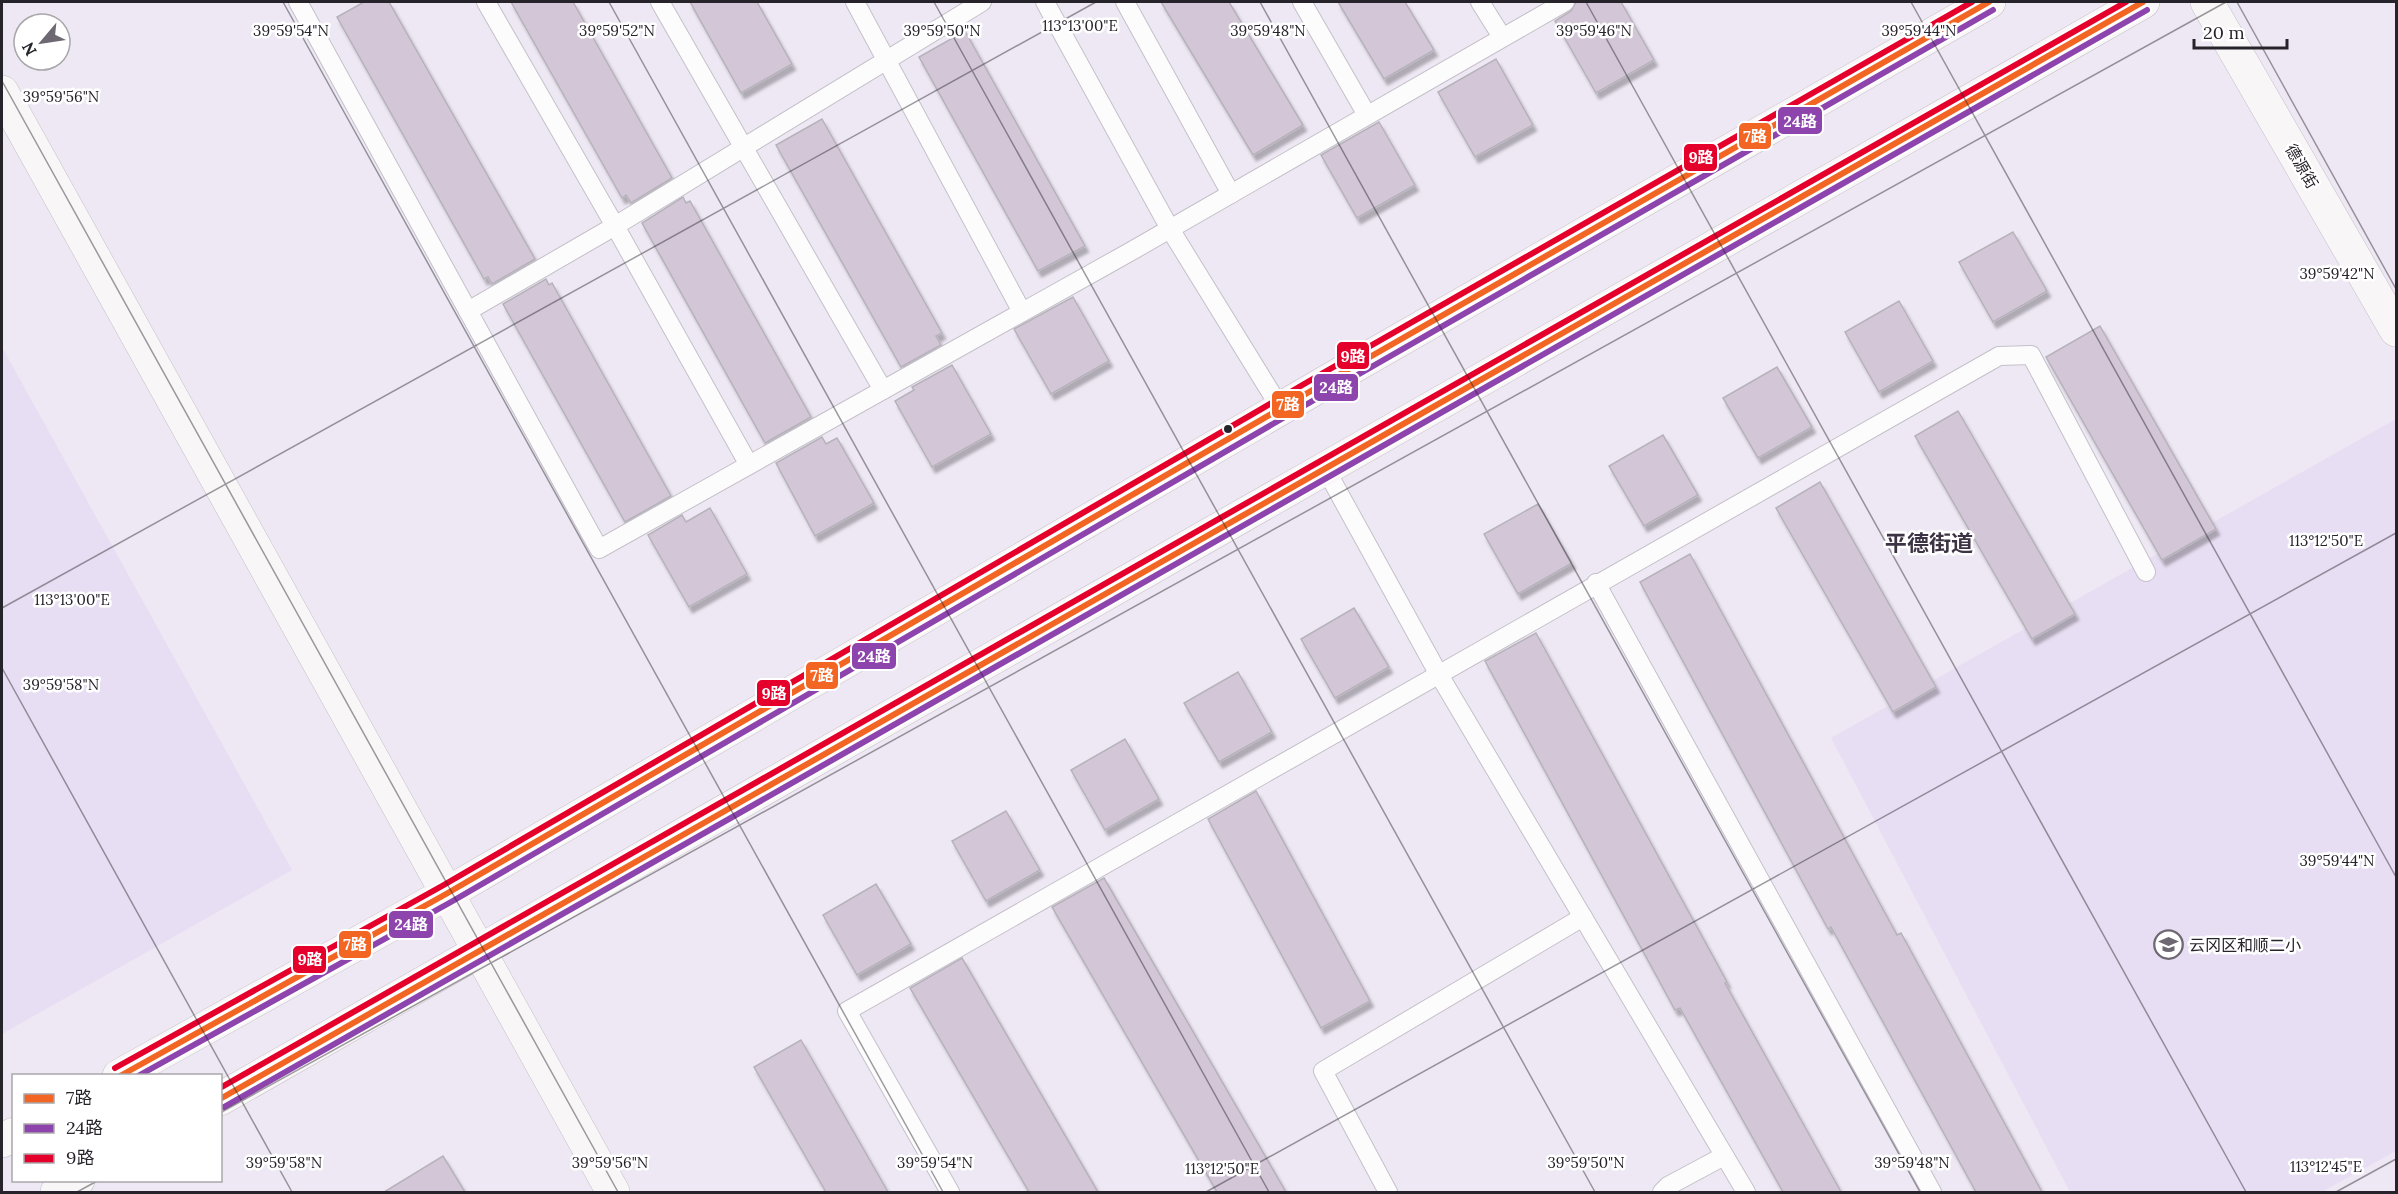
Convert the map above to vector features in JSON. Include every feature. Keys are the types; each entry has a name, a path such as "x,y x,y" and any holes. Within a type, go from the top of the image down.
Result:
{"main road":[{"path":"123,1074 446,894 1281,409 1989,2"},
{"path":"222,1098 2143,2"},
{"name":"德源街","path":"2207,2 2397,330"},
{"path":"2,92 613,1192"},
{"path":"57,1192 74,1182"}],"lane":[{"path":"298,2 599,549 1170,229 1565,2"},
{"path":"486,2 749,465"},
{"path":"660,2 883,390"},
{"path":"855,2 1022,312"},
{"path":"468,311 615,226 982,2"},
{"path":"1045,2 1170,229 1281,409"},
{"path":"1125,2 1231,194"},
{"path":"1302,2 1367,115"},
{"path":"1480,2 1502,37"},
{"path":"950,1192 847,1011 1596,583 1999,356 2031,355 2146,572"},
{"path":"1325,468 1438,673 1746,1192"},
{"path":"1596,583 1932,1192"},
{"path":"1388,1192 1323,1071 1583,918"},
{"path":"1662,1192 1668,1186 1724,1156"}],"shaded area":[{"path":"2,347 292,870 2,1034"},
{"name":"云冈区和顺二小","path":"2396,419 2396,1151 2322,1192 2070,1192 1831,738"}],"building":[{"path":"364,2 389,2 535,259 492,284 488,277 484,279 337,17"},
{"path":"511,2 573,2 672,178 631,203 626,195 622,198"},
{"path":"690,2 757,2 792,64 741,93"},
{"path":"1161,2 1229,2 1303,125 1253,155"},
{"path":"1338,2 1405,2 1434,50 1384,79"},
{"path":"1576,2 1621,2 1654,60 1596,93 1555,21 1571,11"},
{"path":"965,31 1085,246 1038,271 919,57"},
{"path":"1496,59 1533,125 1475,157 1438,92"},
{"path":"822,119 942,333 936,336 941,345 901,367 776,145"},
{"path":"1379,122 1415,185 1357,218 1321,155"},
{"path":"683,197 686,203 690,201 811,417 765,443 642,223"},
{"path":"2013,232 2047,291 1993,322 1959,262"},
{"path":"546,279 549,285 552,283 671,496 625,522 503,304"},
{"path":"1073,297 1109,361 1051,394 1014,329"},
{"path":"1899,301 1933,361 1879,392 1845,332"},
{"path":"2100,326 2216,529 2162,560 2046,357"},
{"path":"952,365 991,434 932,467 895,401 914,390 912,387"},
{"path":"1777,367 1812,427 1758,458 1723,398"},
{"path":"1958,411 2075,614 2032,639 1915,436"},
{"path":"1663,435 1698,495 1644,526 1609,466"},
{"path":"822,437 826,444 837,438 874,503 815,536 776,463"},
{"path":"1820,482 1936,687 1893,712 1776,508"},
{"path":"1538,504 1572,563 1518,594 1484,534"},
{"path":"710,508 747,574 689,607 648,535 682,515 686,522"},
{"path":"1690,554 1897,935 1901,933 2042,1192 1976,1192 1831,927 1828,929 1640,582"},
{"path":"1354,608 1389,667 1335,698 1301,639"},
{"path":"1536,633 1841,1192 1783,1192 1680,1008 1675,1010 1485,661"},
{"path":"1238,672 1272,732 1219,762 1184,703"},
{"path":"1125,739 1159,799 1105,830 1071,770"},
{"path":"1256,791 1370,1001 1321,1028 1208,819"},
{"path":"1006,811 1040,870 986,901 952,841"},
{"path":"1104,878 1286,1192 1217,1192 1052,907"},
{"path":"876,884 911,944 857,975 823,915"},
{"path":"962,958 1098,1192 1029,1192 910,988"},
{"path":"801,1040 888,1192 826,1192 754,1067"},
{"path":"443,1156 465,1192 384,1192"}],"transit line":[{"name":"9路","path":"115,1068 442,886 1323,373 1972,2"},
{"name":"7路","path":"124,1074 446,894 1328,381 1989,2"},
{"name":"9路","path":"222,1087 2126,2"},
{"name":"7路","path":"222,1098 2143,2"},
{"name":"24路","path":"142,1074 451,902 1333,389 1993,10"},
{"name":"24路","path":"224,1107 2147,10"}],"place":[{"name":"云冈区和顺二小","path":"2168,945"}],"district":[{"name":"平德街道","path":"1929,543"}]}
